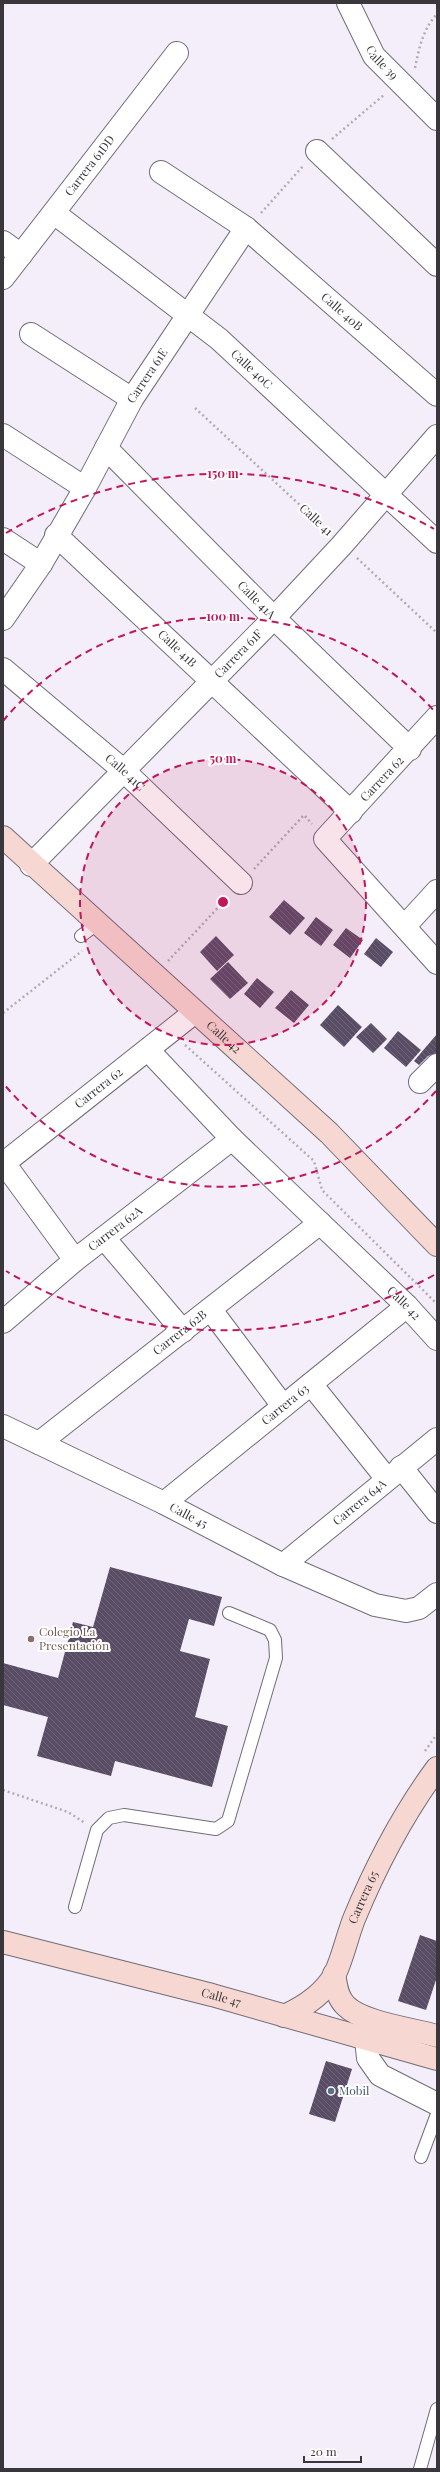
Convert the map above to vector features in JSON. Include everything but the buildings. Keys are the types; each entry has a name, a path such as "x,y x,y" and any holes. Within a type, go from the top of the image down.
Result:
{"street":[{"name":"Calle 39","path":"348,3 374,56 406,79 434,115"},
{"name":"Carrera 61DD","path":"3,278 177,53"},
{"path":"317,151 437,265"},
{"name":"Calle 40B","path":"161,172 246,228 437,395"},
{"name":"Calle 40C","path":"54,213 220,339 437,542"},
{"name":"Carrera 61E","path":"3,618 41,564 56,535 85,488 132,399 246,228"},
{"path":"3,242 21,255"},
{"path":"31,334 132,399"},
{"path":"3,436 85,488"},
{"name":"Carrera 61F","path":"31,864 211,679 274,618 342,545 437,436"},
{"name":"Calle 41A","path":"106,448 274,618 410,749"},
{"name":"Calle 41B","path":"56,535 351,812"},
{"path":"3,539 41,564"},
{"name":"Calle 41C","path":"3,669 123,770 241,883"},
{"name":"Carrera 62","path":"405,926 325,839 410,749 437,717"},
{"name":"Calle 42","path":"3,837 31,864 90,934 195,1012 329,1133 437,1245"},
{"path":"437,891 405,926 437,963"},
{"name":"Carrera 62","path":"3,1164 195,1012"},
{"name":"Calle 42","path":"148,1050 232,1139 407,1306 437,1339"},
{"path":"420,1082 437,1065"},
{"name":"Carrera 62A","path":"3,1322 75,1260 232,1139"},
{"path":"3,1164 75,1260"},
{"name":"Carrera 62B","path":"39,1442 211,1310 320,1223"},
{"path":"104,1238 183,1331"},
{"name":"Carrera 63","path":"164,1503 407,1306"},
{"path":"211,1310 283,1406"},
{"path":"311,1384 394,1473 437,1512"},
{"name":"Calle 45","path":"3,1426 164,1503 283,1565 374,1606 406,1611 419,1608 437,1594"},
{"name":"Carrera 64A","path":"283,1565 437,1439"},
{"name":"Carrera 65","path":"284,2016 307,2004 325,1987 334,1974 354,1920 390,1841 418,1794 437,1768"},
{"name":"Calle 47","path":"3,1942 284,2016 437,2059"},
{"path":"334,1974 340,1998 345,2005 353,2011 368,2018 437,2036"},
{"path":"366,2039 368,2058 380,2075 437,2104"}],"lane":[{"path":"75,1907 97,1830 109,1818 124,1815 216,1828 228,1821 276,1658 275,1640 270,1630 229,1613"},
{"path":"422,2157 437,2114"},
{"path":"420,2469 437,2409"}],"path":[{"path":"246,228 317,151 406,79 430,21 437,14"},
{"name":"Calle 41","path":"195,408 437,633"},
{"path":"3,1013 90,934"},
{"path":"170,1032 314,1161 322,1190 437,1304"},
{"path":"3,1790 68,1812 97,1830"}],"place":[{"name":"Colegio La Presentación","path":"31,1639"},
{"name":"Mobil","path":"331,2091"}]}
